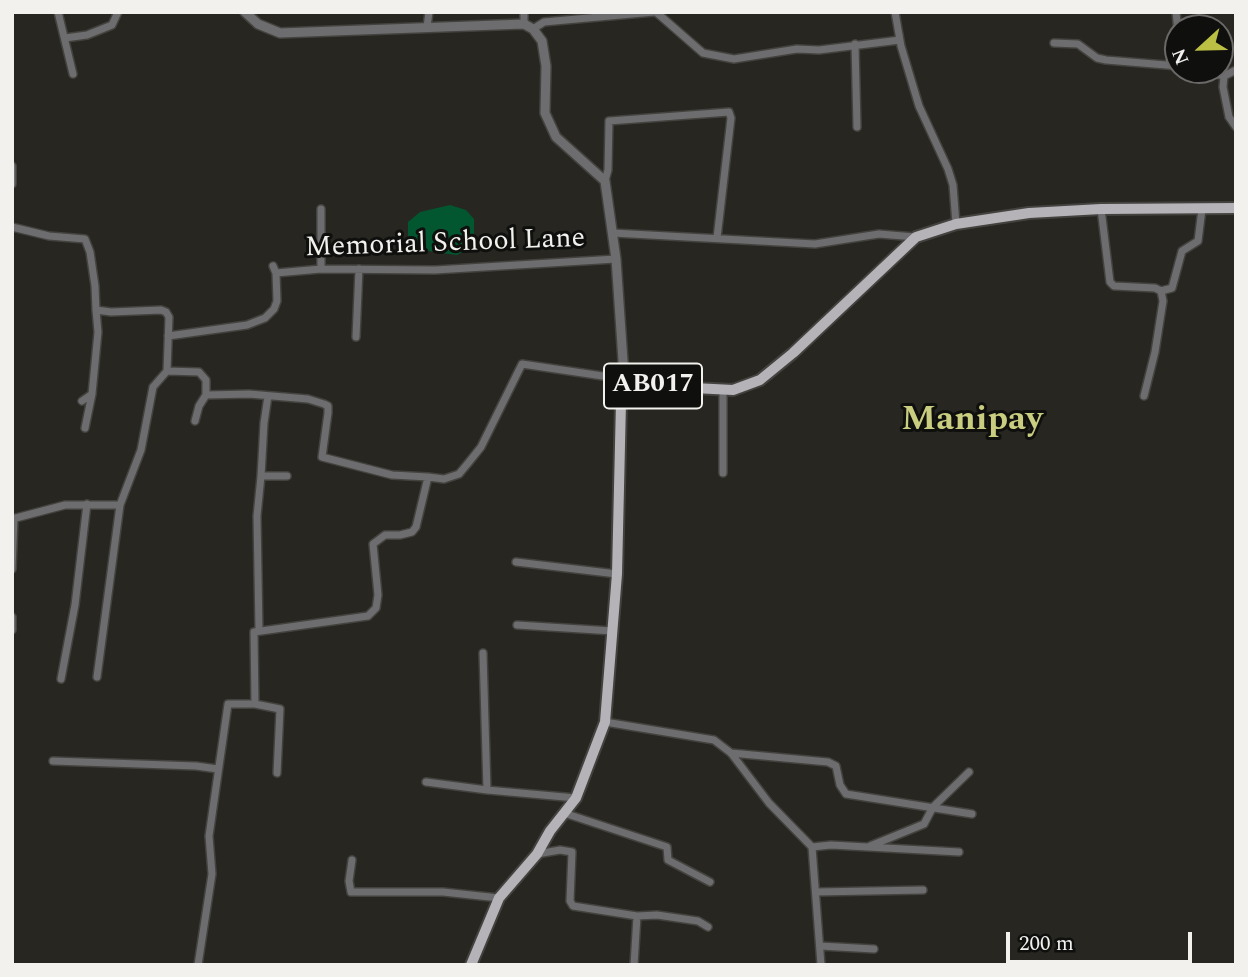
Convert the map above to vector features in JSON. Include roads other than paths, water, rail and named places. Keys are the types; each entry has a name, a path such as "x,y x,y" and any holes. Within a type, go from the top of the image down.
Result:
{"main road":[{"name":"AB017","path":"471,965 499,898 537,854 576,798 605,722 617,574 618,442 624,384 733,390 760,380 793,353 916,237 956,224 1029,213 1101,209 1236,208"}],"street":[{"path":"58,12 74,74"},
{"path":"65,38 87,35 112,25 118,12"},
{"path":"246,12 258,24 280,33 524,23 533,29 542,41 546,66 545,113 556,137 605,181"},
{"path":"427,27 429,12"},
{"path":"524,12 524,23"},
{"path":"533,29 544,22 655,12 703,53 734,59 797,49 819,50 900,40"},
{"path":"895,12 919,106 953,185 956,224"},
{"path":"1054,43 1078,44 1097,58 1106,60 1164,64"},
{"path":"855,44 856,127"},
{"path":"1223,84 1229,117 1236,127"},
{"path":"206,395 249,394 308,399 328,406 322,457 392,475 444,479 459,474 481,447 522,364 624,384 616,259 605,181 608,170 609,121 729,113 731,118 717,237"},
{"path":"12,166 12,184"},
{"path":"321,209 321,269"},
{"path":"1101,209 1110,282 1114,286 1156,288 1161,291 1172,288 1182,250 1198,241 1202,209"},
{"path":"12,227 48,236 85,239 90,251 98,332 92,394 85,428"},
{"path":"613,233 815,244 879,234 916,237"},
{"name":"Memorial School Lane","path":"168,336 247,325 265,318 274,309 277,301 274,269 435,270 616,259"},
{"path":"356,337 359,269"},
{"path":"1144,396 1155,352 1163,301 1161,291"},
{"path":"96,310 161,310 169,317 167,371 153,387 141,450 120,505 97,677"},
{"path":"167,371 199,372 206,380 206,395 195,421"},
{"path":"723,390 723,473"},
{"path":"82,401 92,394"},
{"path":"259,631 257,516 268,396"},
{"path":"261,476 287,476"},
{"path":"255,704 254,632 368,616 376,608 378,595 373,544 385,536 412,532 416,527 428,477"},
{"path":"61,679 75,605 87,504"},
{"path":"12,569 13,519 65,505 120,505"},
{"path":"516,562 617,574"},
{"path":"12,617 12,630"},
{"path":"517,625 612,631"},
{"path":"483,653 486,790"},
{"path":"198,965 212,874 209,836 228,705 255,704 280,709 277,773"},
{"path":"605,722 714,740 731,753 769,803 812,847 821,965"},
{"path":"731,753 828,762 836,766 840,785 846,794 972,814"},
{"path":"53,761 218,769"},
{"path":"867,848 924,824 933,807 968,772"},
{"path":"426,782 576,798"},
{"path":"564,813 667,847 668,860 710,882"},
{"path":"812,847 831,845 959,852"},
{"path":"537,854 560,850 572,852 570,901 573,906 637,916 657,915 698,921 708,927"},
{"path":"352,860 349,881 351,892 443,892 499,898"},
{"path":"816,892 923,890"},
{"path":"634,965 637,916"},
{"path":"820,946 874,949"}],"district":[{"name":"Manipay","path":"972,422"}]}
